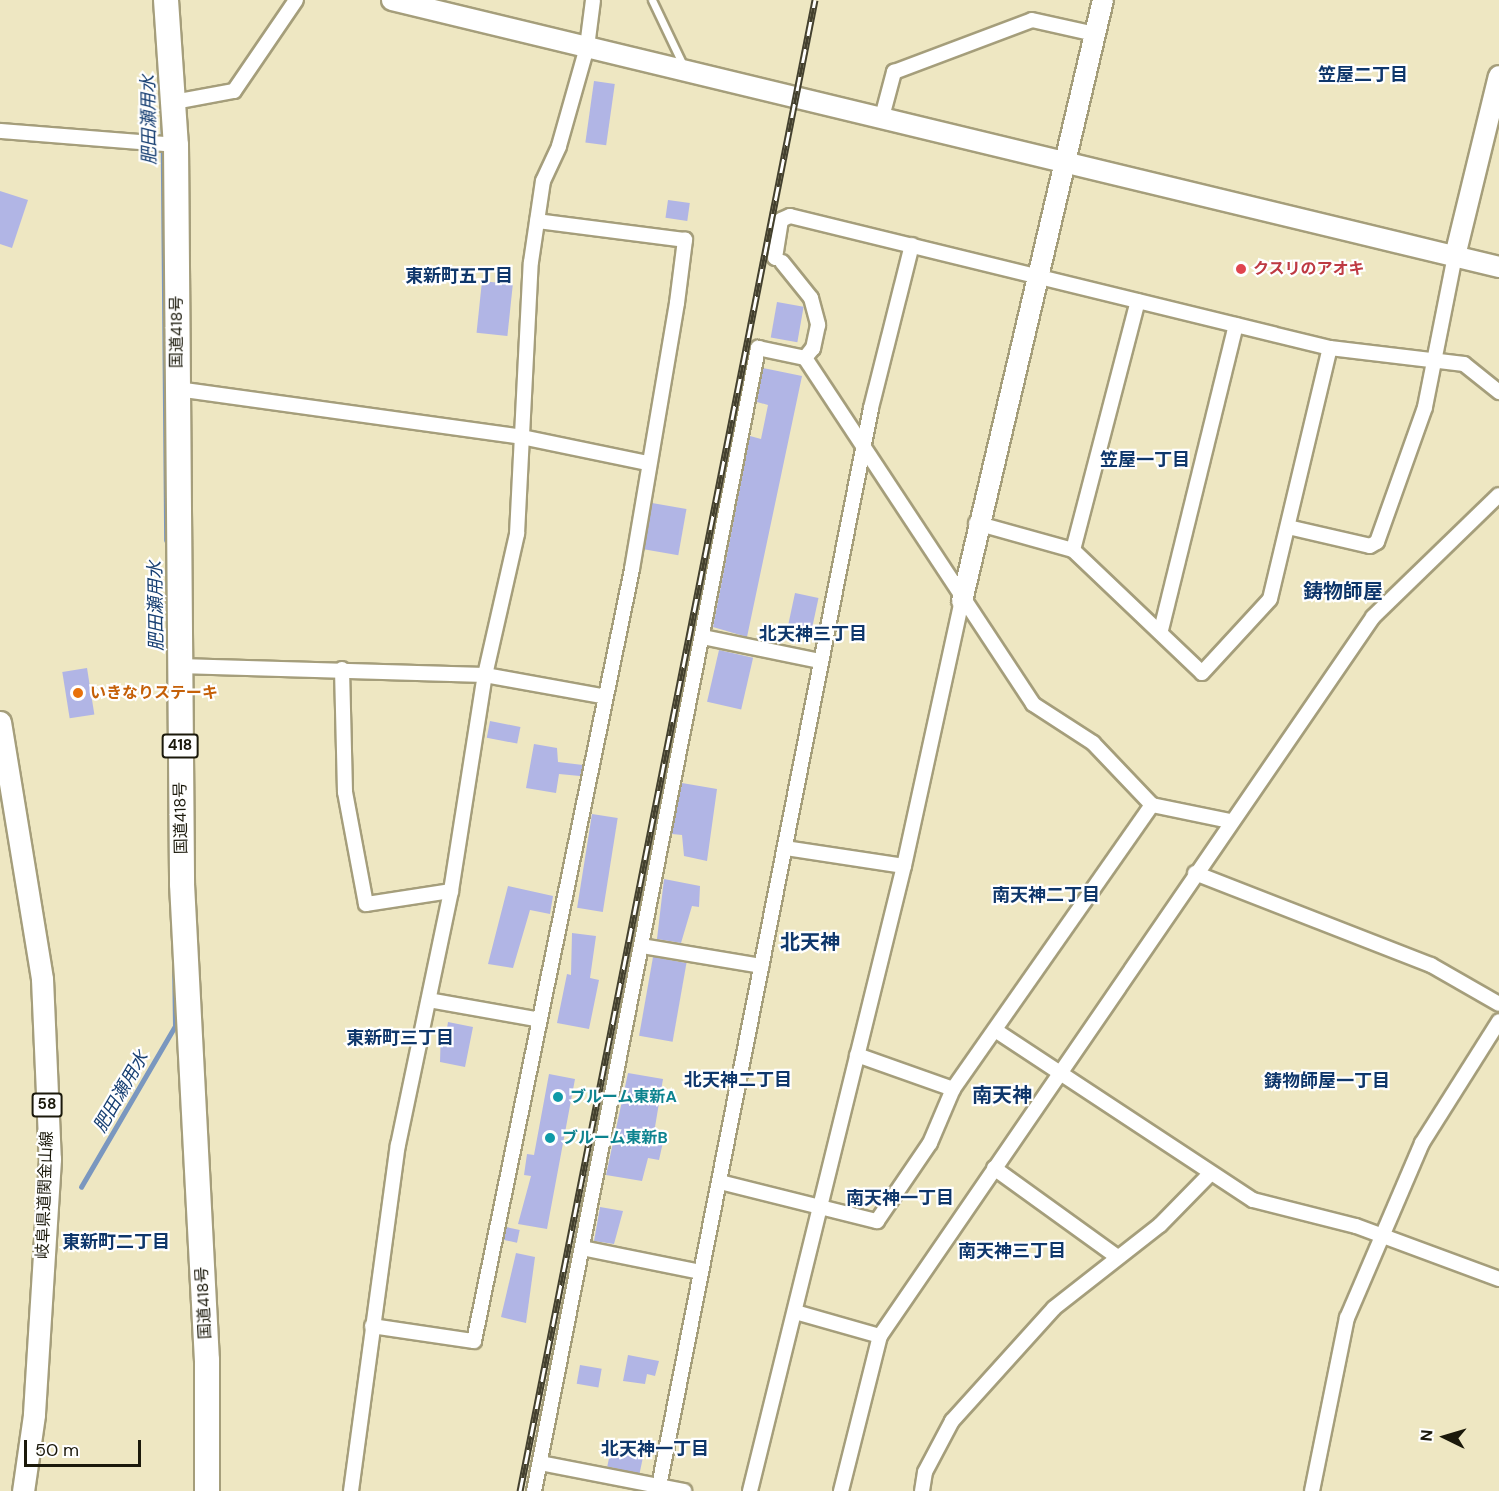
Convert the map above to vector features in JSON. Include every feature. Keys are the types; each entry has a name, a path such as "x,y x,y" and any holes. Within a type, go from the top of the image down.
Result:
{"highway":[{"name":"国道418号","path":"166,0 176,146 182,884 207,1360 207,1491"}],"main road":[{"name":"岐阜県道関金山線","path":"0,722 42,979 50,1159 34,1415 23,1491"}],"street":[{"path":"174,102 234,91 296,0"},
{"path":"392,0 686,73 1066,160 1499,267"},
{"path":"351,1491 398,1145 451,891 485,675 517,534 537,221 543,181 559,146 587,47 593,0"},
{"path":"750,1491 904,866 962,602 976,523 1066,160 1103,0"},
{"path":"882,117 894,72 1032,20 1095,34"},
{"path":"1288,527 1370,546 1377,542 1425,406 1455,256 1495,105 1499,76"},
{"path":"0,131 176,146"},
{"path":"805,358 813,348 818,325 811,298 779,260 781,220 790,216 1330,348 1464,364 1499,392"},
{"path":"372,1326 474,1341 536,1018 602,696 632,569 685,240 537,221"},
{"path":"659,1486 820,661 864,449 912,245"},
{"path":"1073,550 1138,301"},
{"path":"1161,630 1236,325"},
{"path":"534,1491 758,348 805,358 962,602 1033,704 1093,743 1152,805 1230,821"},
{"path":"976,523 1073,550 1161,630 1202,673 1270,599 1330,348"},
{"path":"177,389 522,438 648,463"},
{"path":"841,1491 880,1336 1230,821 1374,617 1499,495"},
{"path":"703,637 820,661"},
{"path":"179,666 485,675 602,696"},
{"path":"342,669 345,792 366,904 451,891"},
{"path":"720,1182 877,1221 930,1143 954,1089 998,1032 1152,805"},
{"path":"785,848 904,866"},
{"path":"1195,873 1431,965 1499,1004"},
{"path":"642,946 761,966"},
{"path":"429,1000 536,1018"},
{"path":"1312,1491 1347,1318 1422,1143 1499,1021"},
{"path":"998,1032 1057,1075 1253,1200 1382,1237 1499,1278"},
{"path":"857,1054 954,1089"},
{"path":"994,1168 1116,1256"},
{"path":"922,1491 925,1472 952,1421 1054,1308 1116,1256 1160,1225 1210,1174"},
{"path":"582,1248 701,1272"},
{"path":"795,1312 880,1336"},
{"path":"540,1462 684,1491"}],"lane":[{"path":"652,0 686,73"}],"building":[{"path":"594,81 615,84 606,145 585,142"},
{"path":"0,191 28,200 12,248 0,244"},
{"path":"668,200 690,203 687,221 665,218"},
{"path":"482,281 513,284 507,336 477,333"},
{"path":"777,302 804,307 797,342 771,337"},
{"path":"763,368 802,376 747,637 713,627 750,436 761,439 768,405 757,402"},
{"path":"652,503 686,509 678,555 644,549"},
{"path":"795,593 818,598 810,638 786,633"},
{"path":"719,650 753,658 741,710 707,702"},
{"name":"いきなりステーキ","path":"87,668 94,714 70,718 62,672"},
{"path":"490,721 520,727 517,744 487,738"},
{"path":"534,744 557,748 558,762 583,765 580,776 559,774 556,793 526,788"},
{"path":"682,783 717,789 707,861 684,856 682,835 672,834"},
{"path":"592,814 618,818 603,912 577,908"},
{"path":"664,879 700,886 699,907 692,906 681,943 657,939"},
{"path":"508,886 553,896 550,914 530,910 513,968 488,964"},
{"path":"572,933 596,936 590,978 599,980 589,1029 557,1023 567,974 571,975"},
{"path":"653,957 686,963 673,1042 639,1036"},
{"path":"448,1022 473,1027 465,1067 440,1062 441,1027 447,1028"},
{"path":"628,1073 663,1079 654,1140 663,1142 659,1160 648,1158 642,1181 606,1175"},
{"path":"549,1074 575,1079 547,1229 518,1224 531,1176 524,1175 527,1154 534,1155"},
{"path":"600,1207 623,1211 614,1244 594,1241"},
{"path":"506,1227 520,1230 517,1243 503,1240"},
{"path":"516,1253 535,1257 526,1323 501,1317"},
{"path":"628,1355 659,1361 655,1376 647,1374 645,1384 623,1381"},
{"path":"580,1365 602,1369 598,1388 577,1384"},
{"path":"611,1449 643,1456 640,1473 607,1467"}],"waterway":[{"name":"肥田瀬用水","path":"163,122 167,540"},
{"name":"肥田瀬用水","path":"81,1187 175,1026 174,959"}],"railway":[{"path":"520,1491 815,0"}],"place":[{"name":"クスリのアオキ","path":"1241,269"},
{"name":"いきなりステーキ","path":"78,693"},
{"name":"ブルーム東新A","path":"558,1097"},
{"name":"ブルーム東新B","path":"550,1138"}],"district":[{"name":"笠屋二丁目","path":"1363,75"},
{"name":"東新町五丁目","path":"459,276"},
{"name":"笠屋一丁目","path":"1145,460"},
{"name":"鋳物師屋","path":"1343,591"},
{"name":"北天神三丁目","path":"813,634"},
{"name":"南天神二丁目","path":"1046,895"},
{"name":"北天神","path":"810,942"},
{"name":"東新町三丁目","path":"400,1038"},
{"name":"北天神二丁目","path":"738,1080"},
{"name":"鋳物師屋一丁目","path":"1327,1081"},
{"name":"南天神","path":"1002,1095"},
{"name":"南天神一丁目","path":"900,1198"},
{"name":"東新町二丁目","path":"116,1242"},
{"name":"南天神三丁目","path":"1012,1251"},
{"name":"北天神一丁目","path":"655,1449"}]}
